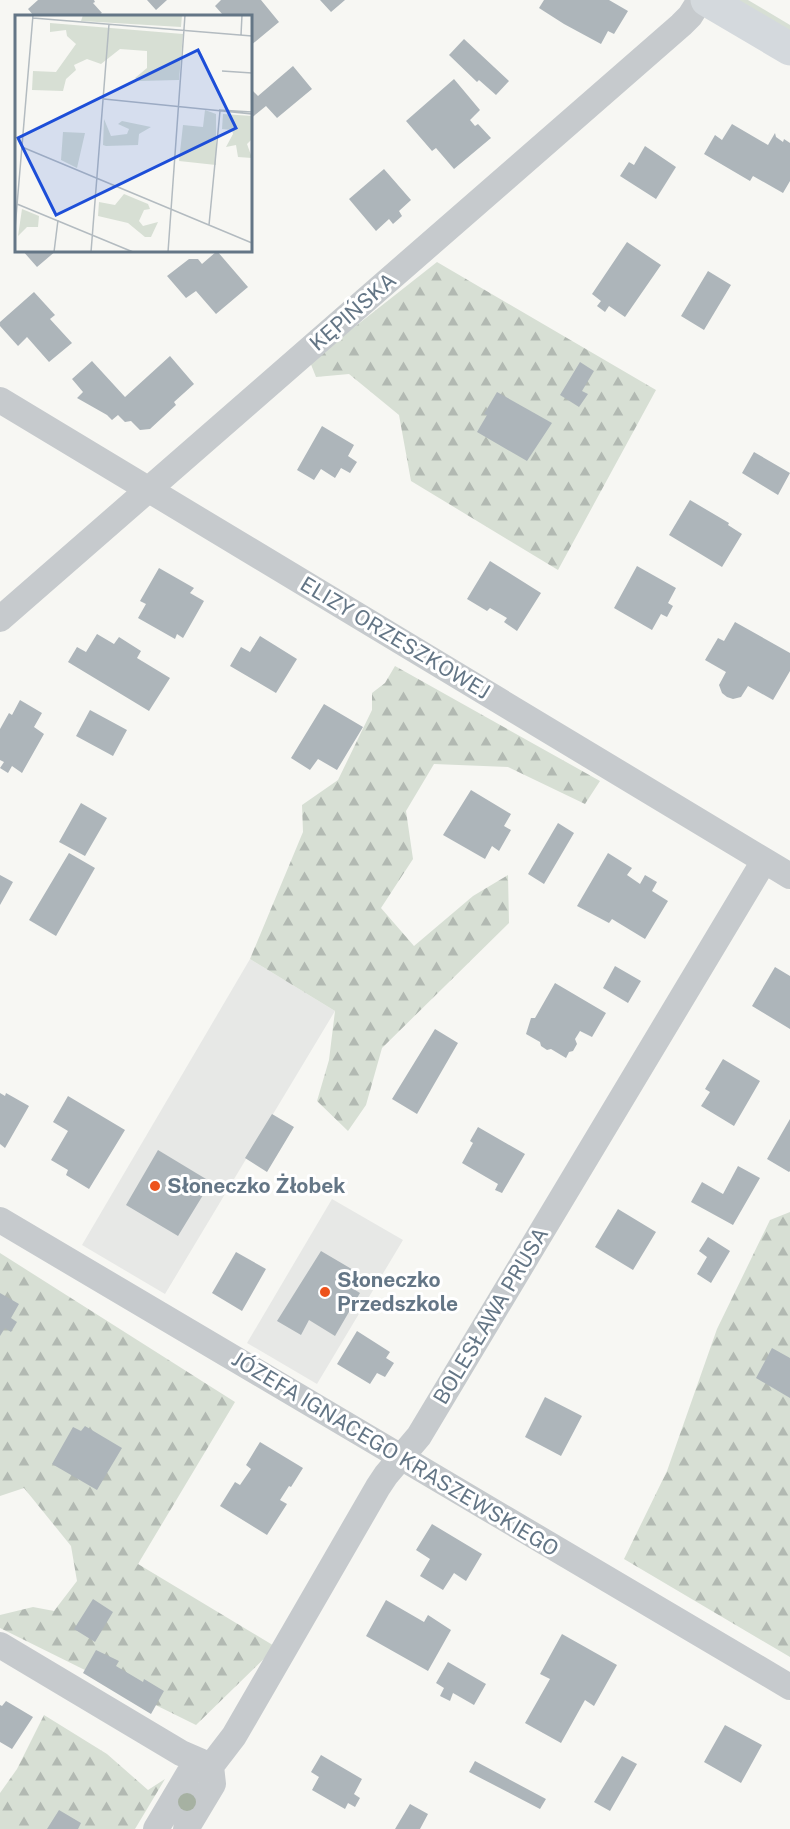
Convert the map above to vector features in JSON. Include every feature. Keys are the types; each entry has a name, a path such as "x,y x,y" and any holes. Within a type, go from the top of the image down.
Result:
{"street":[{"name":"KĘPIŃSKA","path":"0,619 681,25 700,0"},
{"path":"707,0 790,49"},
{"name":"ELIZY ORZESZKOWEJ","path":"0,400 790,876"},
{"name":"BOLESŁAWA PRUSA","path":"156,1829 191,1770 211,1766 234,1736 386,1475 419,1436 764,861"},
{"name":"JÓZEFA IGNACEGO KRASZEWSKIEGO","path":"0,1220 790,1687"},
{"path":"0,1646 181,1754 211,1766"},
{"name":"BOLESŁAWA PRUSA","path":"186,1829 213,1784 211,1766"}],"shaded area":[{"path":"250,959 335,1011 165,1294 82,1245"},
{"name":"Słoneczko Przedszkole","path":"332,1199 403,1240 317,1384 247,1343"}],"green space":[{"path":"733,0 748,0 790,25 790,34"},
{"path":"437,262 656,390 558,570 411,481 399,415 349,374 316,377 310,362"},
{"path":"395,666 600,781 585,804 508,767 434,764 406,811 413,859 381,908 414,946 473,896 508,875 509,923 382,1048 366,1105 348,1131 317,1101 329,1060 335,1011 250,959 303,832 302,805 338,780 372,710 372,693 385,683"},
{"path":"790,1212 790,1657 624,1559 667,1471 717,1329 770,1220"},
{"path":"0,1253 235,1402 138,1564 276,1647 196,1725 0,1628 0,1615 33,1607 54,1611 77,1581 71,1546 24,1488 0,1496"},
{"path":"44,1715 107,1754 148,1790 165,1779 135,1829 0,1829 0,1793 17,1769"}],"building":[{"path":"38,0 94,0 93,3 102,13 99,15 33,15 28,9"},
{"path":"147,0 167,0 156,10"},
{"path":"221,0 261,0 279,22 252,44 252,15 223,15 215,6"},
{"path":"320,0 345,0 331,12"},
{"path":"544,0 609,0 628,11 614,34 608,31 601,44 539,8"},
{"path":"464,39 509,81 496,95 479,80 477,82 449,55"},
{"path":"293,66 312,89 277,118 266,106 252,117 252,90 258,96"},
{"path":"454,79 480,110 470,120 475,126 478,124 491,138 454,169 436,148 432,151 406,121"},
{"path":"732,124 768,145 775,133 776,137 783,142 784,139 790,143 790,181 783,193 753,176 750,181 704,154 715,135 722,140"},
{"path":"645,146 676,167 656,199 620,176 629,162 634,165"},
{"path":"384,169 411,200 399,211 402,216 393,224 389,219 376,231 349,199"},
{"path":"627,242 661,265 625,317 609,306 605,312 597,306 601,301 592,294"},
{"path":"24,252 55,252 37,267"},
{"path":"218,252 248,287 216,314 196,291 186,298 167,276 189,259 198,259 202,264"},
{"path":"708,271 731,285 704,330 681,316"},
{"path":"34,292 55,315 50,319 72,343 49,362 27,337 18,346 0,326 0,322"},
{"path":"170,356 194,384 174,402 176,405 150,429 140,430 131,421 125,422 118,415 112,420 77,398 83,392 72,379 92,361 125,397"},
{"path":"580,362 594,371 582,391 588,394 579,407 560,395"},
{"path":"497,392 552,423 527,461 477,432"},
{"path":"322,426 354,445 348,456 357,462 350,473 341,468 335,478 321,469 314,480 297,470"},
{"path":"754,452 790,473 778,495 742,473"},
{"path":"690,500 729,523 728,525 742,534 722,567 669,535"},
{"path":"490,561 541,593 517,631 504,622 507,618 490,608 487,611 467,599"},
{"path":"637,566 676,588 668,603 673,606 667,617 661,614 652,630 614,608"},
{"path":"159,568 194,588 190,593 204,601 183,638 177,634 175,639 138,618 146,604 140,601"},
{"path":"735,622 790,653 790,671 773,700 748,686 741,697 733,699 727,697 722,693 719,685 726,672 705,660 718,638 724,641"},
{"path":"97,634 114,644 119,637 141,651 137,658 170,678 149,711 68,662 77,647 86,652"},
{"path":"260,636 297,659 276,693 230,666 241,647 250,652"},
{"path":"20,700 42,713 34,727 44,734 22,773 12,766 8,773 0,768 4,762 0,760 0,729 9,713 12,715"},
{"path":"324,704 363,727 337,770 318,759 310,770 291,758"},
{"path":"90,710 127,730 113,756 76,736"},
{"path":"471,790 511,814 504,826 511,830 499,851 492,846 485,859 443,835"},
{"path":"81,803 107,818 85,856 59,842"},
{"path":"558,823 574,833 544,884 528,874"},
{"path":"69,853 95,868 56,936 29,920"},
{"path":"608,853 632,868 627,875 640,884 645,875 657,882 652,891 668,901 645,939 612,919 609,923 577,906"},
{"path":"0,875 13,882 0,905"},
{"path":"615,966 641,981 628,1003 603,988"},
{"path":"775,967 790,976 790,1029 752,1006"},
{"path":"555,983 606,1013 592,1037 580,1031 575,1039 577,1044 566,1058 551,1049 547,1050 541,1046 540,1042 526,1034 531,1018 535,1018"},
{"path":"435,1029 458,1043 417,1114 392,1099"},
{"path":"723,1059 760,1081 734,1126 701,1106 710,1092 705,1089"},
{"path":"0,1093 5,1096 6,1093 29,1106 5,1148 0,1144"},
{"path":"68,1096 125,1130 89,1189 66,1175 68,1170 51,1160 68,1131 53,1122"},
{"path":"272,1114 294,1127 267,1172 245,1158"},
{"path":"790,1119 790,1171 789,1172 767,1159"},
{"path":"478,1127 525,1154 502,1193 495,1190 498,1184 462,1163 473,1143 470,1141"},
{"path":"158,1150 211,1182 178,1236 126,1205"},
{"path":"738,1166 760,1178 733,1225 691,1202 702,1182 723,1194"},
{"path":"618,1209 656,1232 633,1270 595,1247"},
{"path":"708,1237 730,1251 711,1283 697,1274 707,1257 699,1251"},
{"path":"321,1251 355,1271 347,1285 360,1293 335,1336 309,1320 301,1335 277,1321"},
{"path":"236,1252 266,1269 242,1311 212,1293"},
{"path":"0,1293 19,1304 11,1318 17,1322 11,1332 5,1328 0,1336"},
{"path":"357,1331 390,1352 386,1358 394,1363 385,1377 377,1373 370,1384 337,1364"},
{"path":"772,1348 790,1358 790,1398 756,1378"},
{"path":"545,1397 582,1416 561,1456 525,1437"},
{"path":"85,1426 122,1448 97,1490 52,1464 73,1427 81,1431"},
{"path":"260,1442 303,1468 280,1500 287,1504 267,1535 220,1506 235,1482 240,1485 251,1469 246,1465"},
{"path":"432,1524 482,1554 466,1581 454,1573 443,1590 420,1576 430,1559 416,1550"},
{"path":"93,1599 113,1612 95,1642 74,1629"},
{"path":"386,1600 424,1622 428,1615 451,1630 428,1671 366,1636"},
{"path":"562,1634 617,1665 594,1706 585,1700 561,1743 525,1723 550,1679 540,1674"},
{"path":"96,1650 119,1661 116,1666 164,1691 151,1714 83,1673"},
{"path":"448,1662 486,1684 474,1705 453,1693 450,1701 440,1696 444,1688 436,1683"},
{"path":"6,1701 33,1717 12,1749 0,1742 0,1705 2,1706"},
{"path":"725,1725 762,1745 741,1783 704,1762"},
{"path":"321,1755 362,1779 354,1794 360,1798 355,1807 348,1803 345,1809 312,1790 319,1777 311,1772"},
{"path":"622,1756 637,1764 610,1811 594,1802"},
{"path":"475,1761 546,1799 540,1809 469,1772"},
{"path":"410,1804 428,1814 420,1829 395,1829"},
{"path":"59,1810 81,1823 78,1829 47,1829"}],"place":[{"name":"Słoneczko Żłobek","path":"155,1186"},
{"name":"Słoneczko Przedszkole","path":"325,1292"}]}
